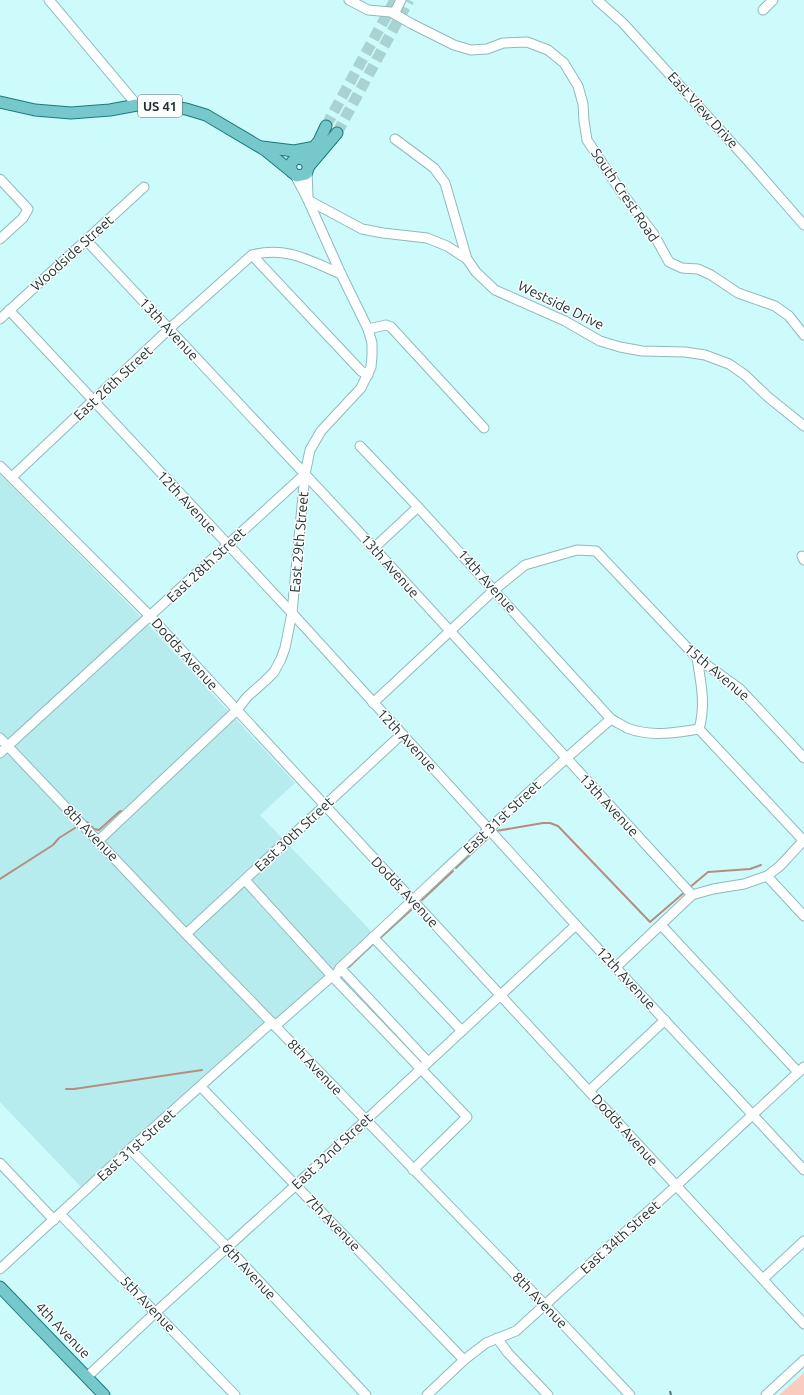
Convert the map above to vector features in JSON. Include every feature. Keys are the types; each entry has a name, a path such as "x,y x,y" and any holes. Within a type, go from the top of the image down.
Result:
{"main road":[{"name":"US 41","path":"0,102 35,110 71,112 110,110 137,105 165,106 186,109 206,116 262,149 293,173"},
{"path":"326,126 319,141 303,163 303,175 293,173 291,170 291,164 303,163 337,132"},
{"path":"262,149 294,151 314,148"},
{"name":"US 41","path":"262,149 303,163"},
{"name":"4th Avenue","path":"0,1287 104,1395"}],"street":[{"path":"49,0 137,105"},
{"name":"South Crest Road","path":"349,0 368,10 391,12 454,45 471,50 487,49 503,43 527,42 548,50 564,63 578,86 583,104 587,140 622,193 653,233 669,262 682,268 698,269 711,275 738,293 775,306 790,316 804,335"},
{"path":"394,14 401,0"},
{"name":"East View Drive","path":"597,0 623,22 804,225"},
{"path":"763,10 773,0"},
{"path":"395,139 434,168 445,183 467,259"},
{"name":"East 29th Street","path":"303,163 308,200"},
{"name":"East 29th Street","path":"98,841 236,711 247,697 274,672 285,648 292,613 305,474 310,450 321,431 361,388 371,367 372,343 368,329 341,274 308,200 293,173"},
{"path":"0,179 28,209 23,218 0,239"},
{"name":"Woodside Street","path":"0,319 144,187"},
{"name":"Westside Drive","path":"308,200 362,229 427,238 447,246 467,259 476,272 495,290 565,321 600,340 620,347 642,351 685,352 705,355 729,364 745,375 768,397 804,426"},
{"name":"13th Avenue","path":"86,240 374,548 692,895"},
{"path":"252,255 265,252 294,254 341,274"},
{"path":"252,255 361,371 368,375"},
{"name":"East 26th Street","path":"12,477 169,329 252,255"},
{"name":"12th Avenue","path":"9,310 292,613 372,703 490,829 576,925 804,1170"},
{"path":"368,329 386,325 391,327 484,428"},
{"name":"14th Avenue","path":"360,446 418,507 611,719"},
{"name":"Dodds Avenue","path":"0,466 150,616 236,711 325,805 804,1324"},
{"name":"East 28th Street","path":"0,753 305,474"},
{"path":"374,548 418,507"},
{"name":"15th Avenue","path":"494,590 525,565 577,550 596,551 697,658 740,688 804,758"},
{"path":"372,703 494,590"},
{"path":"697,658 702,688 703,716 699,730"},
{"path":"611,719 628,728 648,733 669,734 699,730"},
{"name":"East 31st Street","path":"0,1269 201,1087 273,1024 332,976 337,974 340,968 412,900 566,758 611,719"},
{"path":"616,967 692,895 713,889 744,884 767,876 780,866 804,840 699,730"},
{"name":"East 30th Street","path":"186,934 402,734"},
{"name":"8th Avenue","path":"0,738 186,934 545,1305 630,1395"},
{"path":"767,876 804,916"},
{"path":"246,880 332,976 425,1066"},
{"name":"East 32nd Street","path":"87,1377 501,996 576,925"},
{"path":"661,925 801,1070"},
{"path":"373,937 462,1031"},
{"path":"340,968 467,1117 413,1170"},
{"path":"589,1091 665,1020"},
{"name":"East 34th Street","path":"427,1395 464,1360 486,1343 516,1331 801,1070"},
{"name":"7th Avenue","path":"201,1087 464,1360"},
{"name":"6th Avenue","path":"130,1150 227,1248 366,1395"},
{"name":"5th Avenue","path":"0,1163 156,1312 235,1395"},
{"path":"763,1279 804,1241"},
{"path":"497,1338 508,1353 548,1395"},
{"path":"766,1395 804,1360"}],"shaded area":[{"path":"0,474 140,616 295,783 260,815 373,933 276,1022 264,1024 81,1187 0,1102"},
{"path":"804,1373 804,1395 779,1395"}],"waterway":[{"path":"87,822 94,829 99,830 121,811"},
{"path":"496,831 543,823 550,823 558,826 650,922 686,891"},
{"path":"0,879 53,845 59,838 75,828"},
{"path":"456,868 488,838"},
{"path":"689,888 708,872 750,869 761,865"},
{"path":"422,900 453,871"},
{"path":"379,939 411,910"},
{"path":"349,967 374,943"},
{"path":"66,1089 202,1070"}],"tunnel":[{"path":"326,126 395,0"},
{"path":"337,133 409,0"}],"railway":[{"path":"670,1391 671,1395"}]}
